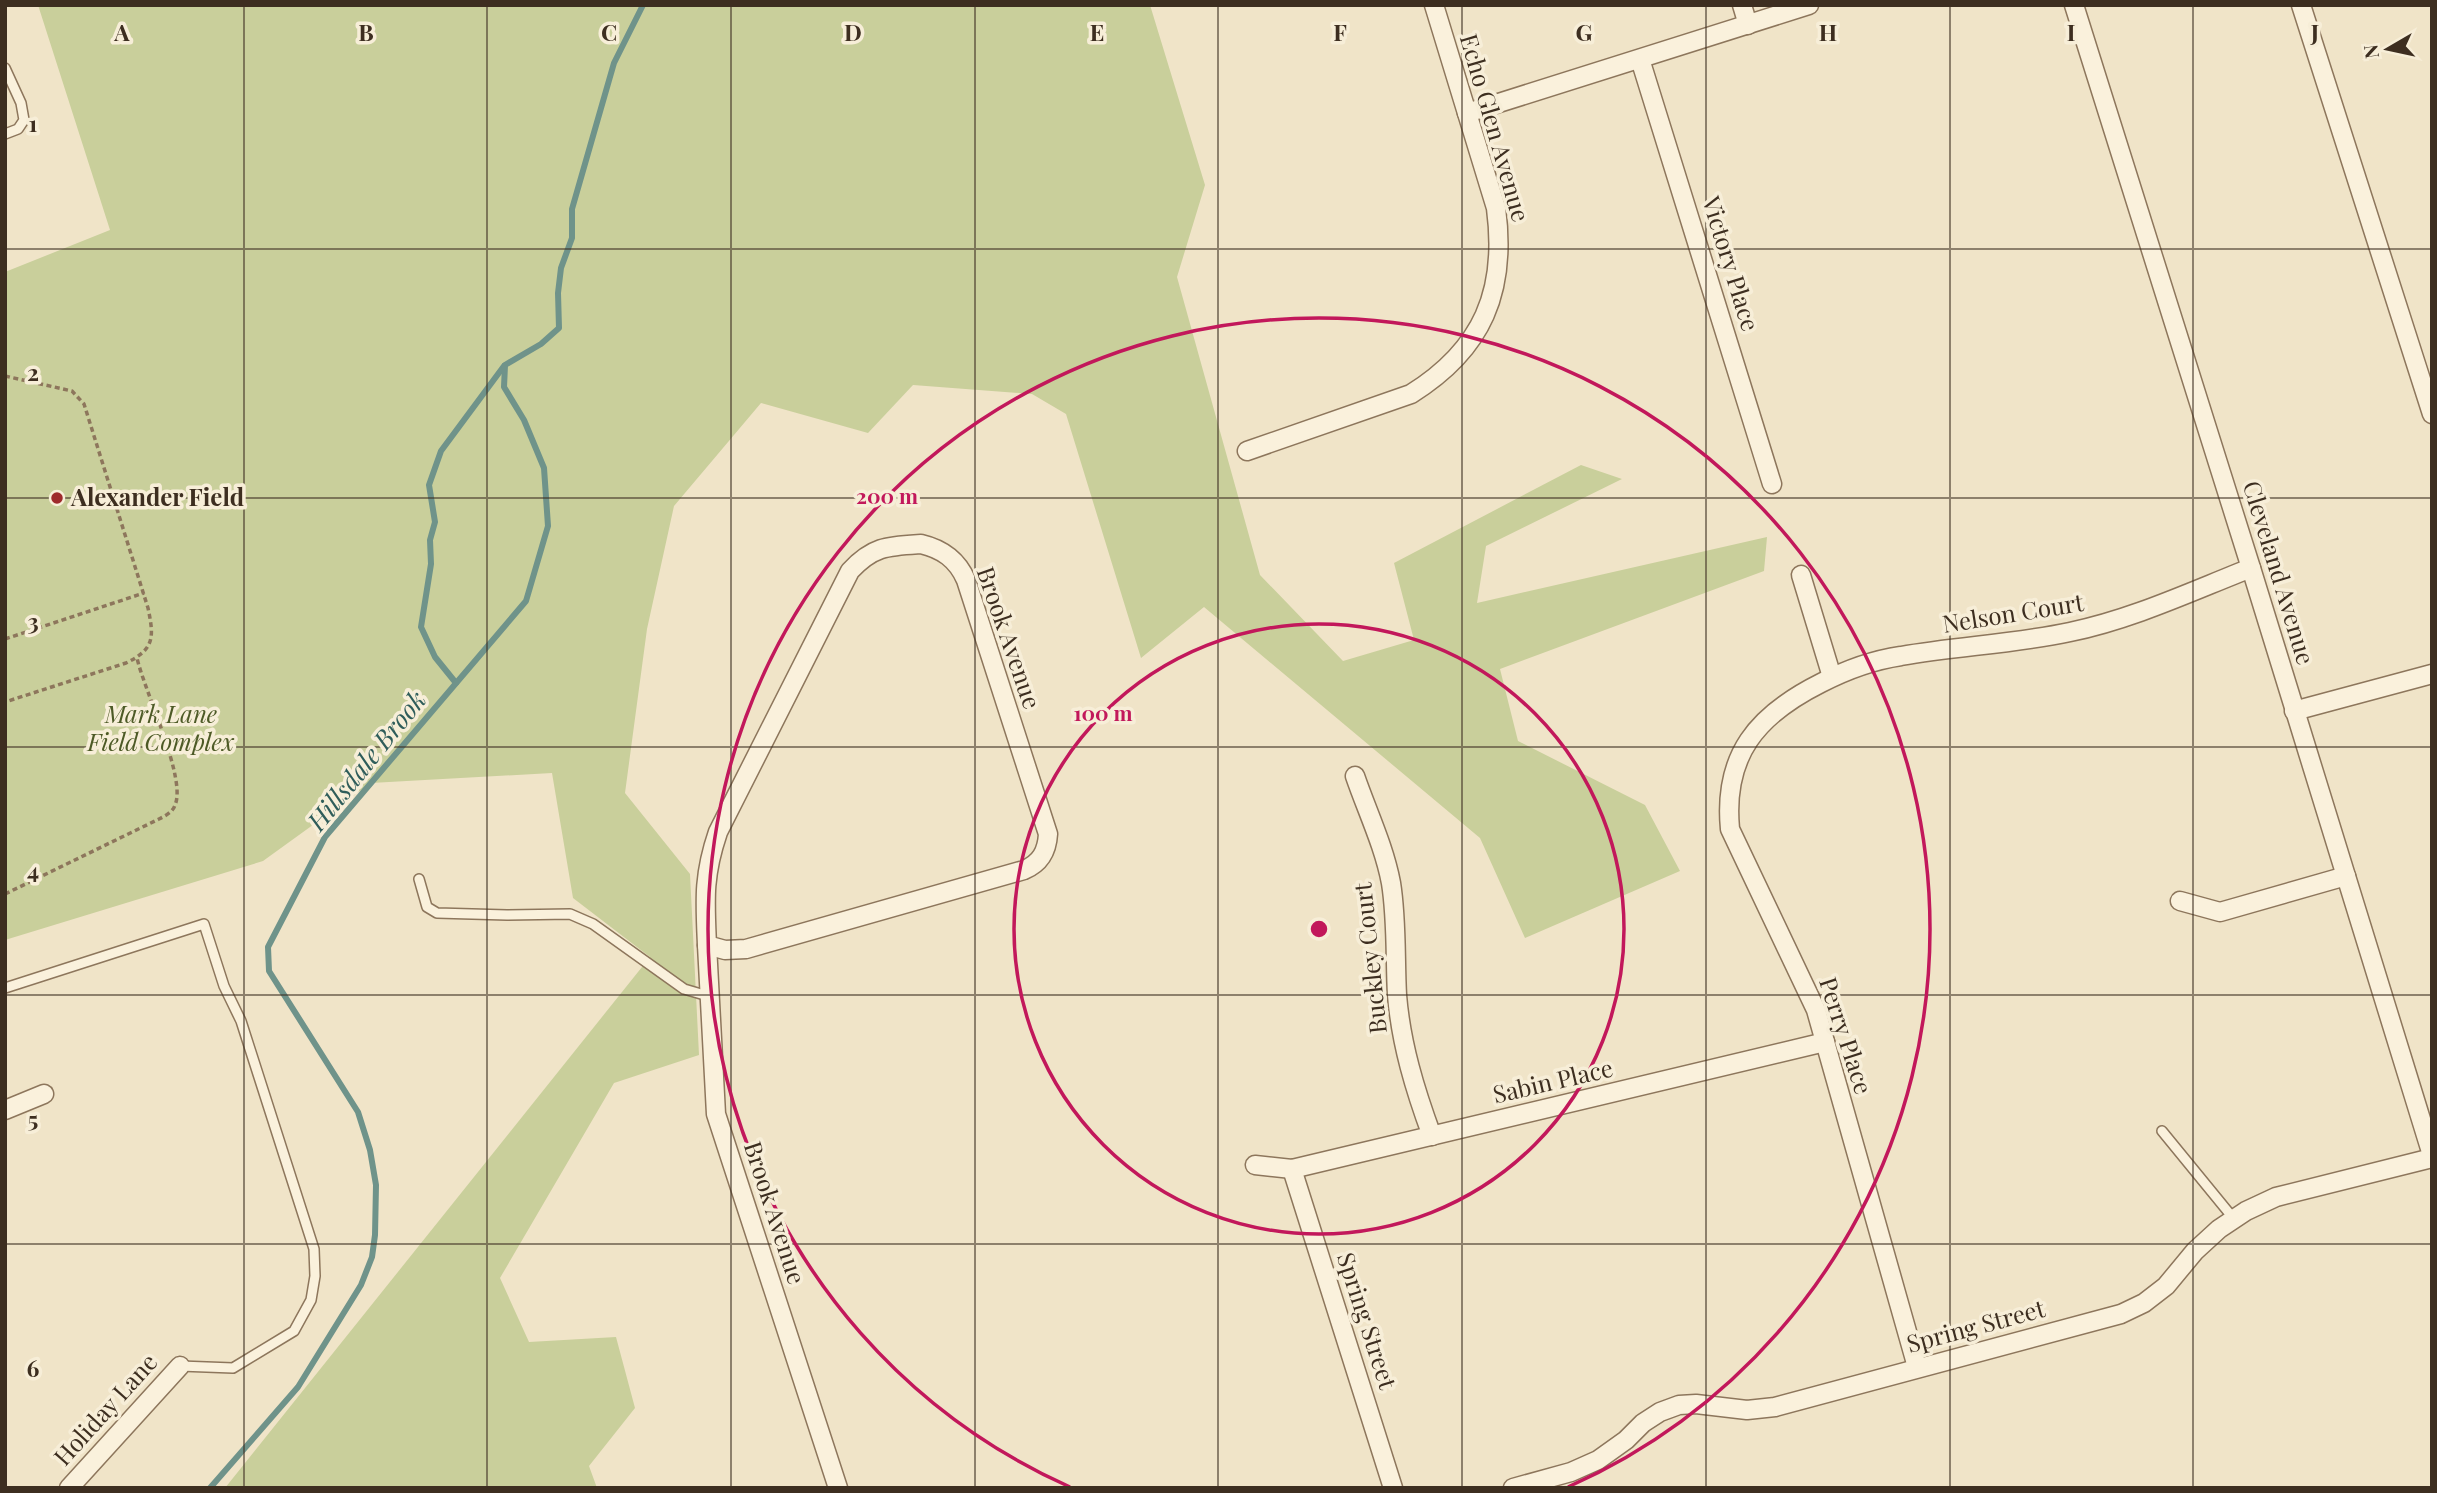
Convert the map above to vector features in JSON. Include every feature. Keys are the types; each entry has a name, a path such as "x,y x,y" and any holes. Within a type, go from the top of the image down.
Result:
{"street":[{"name":"Echo Glen Avenue","path":"1247,451 1411,394 1432,381 1452,363 1471,341 1484,318 1499,267 1500,237 1496,208 1434,5"},
{"path":"1742,5 1748,25"},
{"path":"1467,113 1809,5"},
{"name":"Cleveland Avenue","path":"2074,5 2252,568 2432,1157"},
{"path":"2301,5 2432,414"},
{"name":"Victory Place","path":"1640,58 1772,484"},
{"name":"Brook Avenue","path":"707,945 725,950 746,949 1024,870 1041,859 1047,846 1048,834 966,580 951,557 936,548 921,544 884,547 862,558 850,571 718,832 709,859 705,888 708,996 716,1114 838,1488"},
{"name":"Nelson Court","path":"1784,704 1832,677 1858,667 1900,656 2023,642 2074,632 2124,617 2252,568"},
{"path":"1801,575 1832,677"},
{"path":"2294,711 2432,674"},
{"name":"Perry Place","path":"1784,704 1765,719 1739,756 1731,781 1728,807 1730,829 1816,1010 1917,1367"},
{"name":"Buckley Court","path":"1354,776 1383,853 1390,880 1395,912 1397,996 1404,1044 1416,1091 1432,1136"},
{"path":"2180,901 2220,912 2346,876"},
{"name":"Sabin Place","path":"1292,1169 1825,1042"},
{"path":"5,1110 44,1094"},
{"name":"Spring Street","path":"1513,1488 1571,1472 1598,1460 1626,1440 1643,1423 1660,1412 1679,1405 1696,1404 1747,1410 1775,1407 2121,1314 2144,1303 2166,1286 2195,1251 2234,1219 2276,1197 2432,1157"},
{"path":"1255,1166 1292,1169"},
{"name":"Spring Street","path":"1292,1169 1393,1488"},
{"name":"Holiday Lane","path":"69,1488 180,1366"}],"lane":[{"path":"5,68 22,103 24,120 18,129 5,134"},
{"path":"419,879 428,907 437,913 570,914 593,924 684,989 708,996"},
{"path":"5,988 204,924 224,986 241,1021 314,1249 315,1276 311,1300 294,1331 233,1368 180,1366"},
{"path":"2162,1131 2234,1219"}],"path":[{"path":"5,376 72,391 85,404 149,608 152,637 150,646 137,658 5,702"},
{"path":"5,639 144,593"},
{"path":"5,894 159,820 176,805 178,791 173,764 137,658"}],"green space":[{"name":"Mark Lane Field Complex","path":"38,5 1150,5 1205,185 1177,277 1260,575 1343,661 1414,640 1394,563 1581,465 1622,479 1486,546 1477,603 1767,537 1764,571 1500,669 1518,741 1645,805 1680,871 1525,938 1480,838 1204,607 1141,658 1066,414 1032,394 913,385 868,433 761,403 674,506 647,629 625,793 690,874 699,1055 614,1083 500,1278 529,1342 616,1337 635,1408 589,1466 597,1488 225,1488 650,957 573,898 552,773 371,783 263,861 5,940 5,272 110,230"}],"waterway":[{"name":"Hillsdale Brook","path":"210,1488 298,1387 361,1285 372,1257 375,1235 376,1185 370,1150 358,1112 269,971 268,947 325,837 526,601 548,526 544,468 524,420 504,387 505,365 541,344 559,328 558,293 561,268 572,238 572,209 614,63 643,5"},
{"name":"Hillsdale Brook","path":"456,683 435,657 421,627 431,564 430,540 435,522 429,485 441,451 504,366"}],"place":[{"name":"Alexander Field","path":"57,498"}]}
